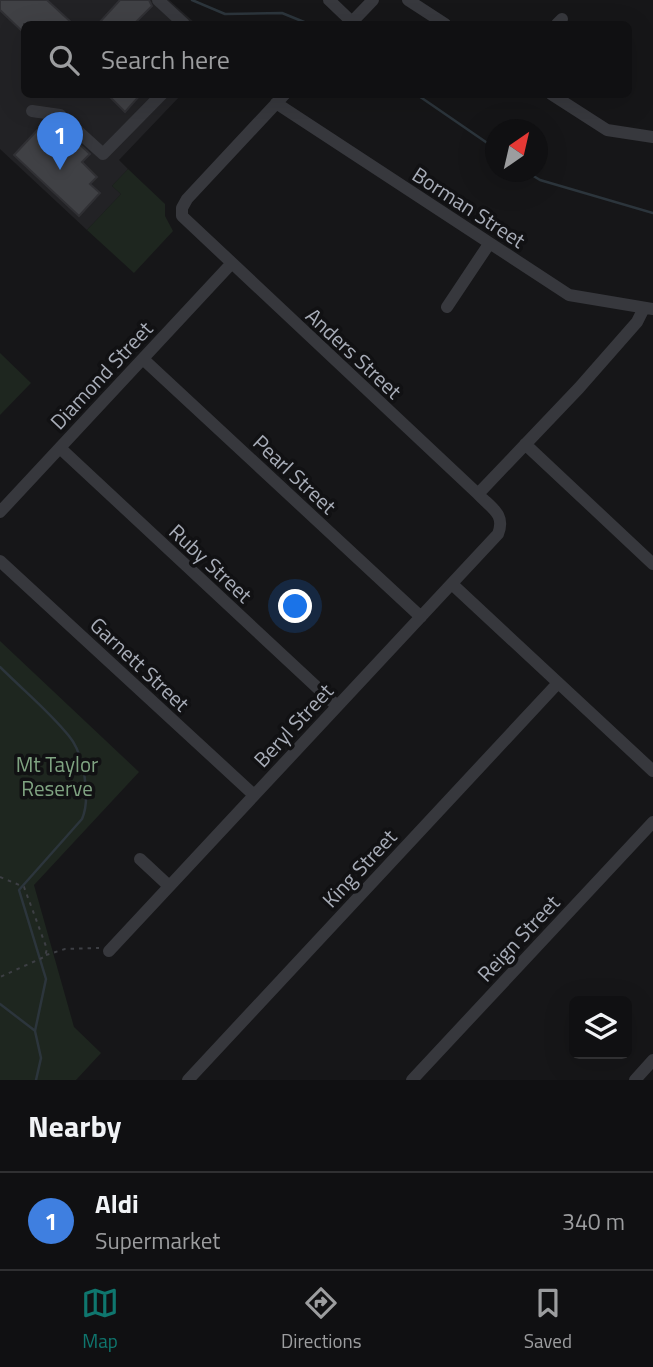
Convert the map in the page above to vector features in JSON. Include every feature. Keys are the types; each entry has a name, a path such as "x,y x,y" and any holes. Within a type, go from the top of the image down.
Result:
{"street":[{"path":"158,0 181,21"},
{"path":"329,0 349,21"},
{"path":"353,21 373,0"},
{"path":"408,0 440,21"},
{"path":"32,111 60,115 103,154 158,98"},
{"path":"557,98 607,130 653,137"},
{"name":"Anders Street","path":"280,99 187,199 182,208 182,216 478,494 500,516 502,524"},
{"name":"Borman Street","path":"280,99 489,244 569,295 648,309"},
{"path":"447,307 489,244"},
{"name":"Diamond Street","path":"0,512 231,264"},
{"path":"478,494 648,309"},
{"name":"Pearl Street","path":"143,359 421,617"},
{"path":"525,444 653,564"},
{"name":"Ruby Street","path":"60,448 337,706"},
{"name":"Beryl Street","path":"109,951 452,584 498,534 502,524"},
{"name":"Garnett Street","path":"0,561 254,795"},
{"path":"452,584 653,771"},
{"name":"King Street","path":"188,1080 558,683"},
{"name":"Reign Street","path":"412,1080 653,822"},
{"path":"140,859 169,887"},
{"path":"635,1080 653,1060"}],"path":[{"path":"0,877 24,887 47,950 46,956"},
{"path":"0,977 65,949 94,946 109,951"}],"shaded area":[{"path":"0,0 169,0 193,21 21,21 21,98 178,98 119,160 128,169 112,186 121,194 87,230 0,149"}],"green space":[{"path":"128,169 165,204 165,216 173,231 134,273 87,230 121,194 112,186"},
{"path":"0,353 31,383 0,415"},
{"name":"Mt Taylor Reserve","path":"0,641 139,772 34,885 74,1027 101,1053 76,1080 0,1080"}],"building":[{"path":"0,0 47,0 70,21 21,21 21,30 0,10"},
{"path":"120,0 149,0 152,6 137,21 101,21"},
{"path":"111,98 137,98 125,112"},
{"path":"42,125 67,148 75,140 90,154 82,162 97,177 90,184 100,193 79,216 14,155"}],"waterway":[{"path":"192,0 225,14 282,13 302,21"},
{"path":"422,98 485,141"},
{"path":"547,182 653,213"},
{"path":"0,667 69,736 79,754 86,788 82,819 19,890 46,979 35,1031 41,1058 36,1080"},
{"path":"0,1004 34,1030"}],"place":[{"name":"Aldi","path":"60,170"}]}
